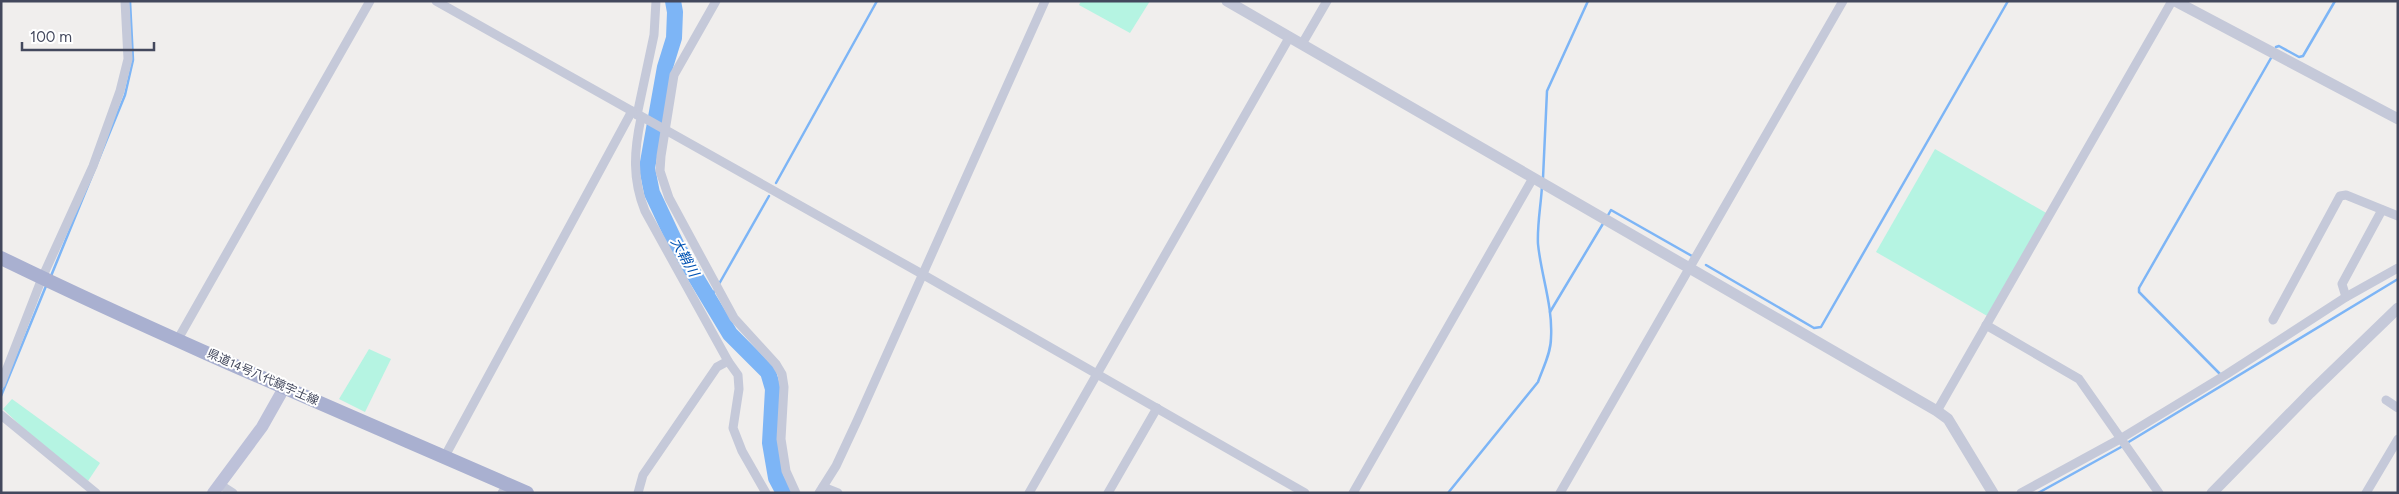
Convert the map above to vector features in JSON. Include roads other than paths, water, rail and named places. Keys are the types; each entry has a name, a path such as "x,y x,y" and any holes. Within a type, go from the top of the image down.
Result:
{"main road":[{"name":"県道14号八代鏡宇土線","path":"1,258 284,388 445,456 505,488 527,493"},
{"path":"216,488 262,427 284,388"}],"street":[{"path":"1,384 49,281 120,91 128,58 125,1"},
{"path":"178,339 370,1"},
{"path":"436,1 1097,373 1305,493"},
{"path":"656,1 654,35 635,146 634,174 638,194 645,211 728,361 738,375 740,382 733,428 742,451 766,493"},
{"path":"716,1 674,75 664,129 660,171 664,187 742,329 772,359 782,374 784,388 781,439 786,470 796,493"},
{"path":"838,493 821,490 858,422 1044,1"},
{"path":"1227,1 1598,213 1937,411 1948,419 1993,493"},
{"path":"1302,44 1327,1"},
{"path":"1560,493 1843,1"},
{"path":"1937,411 2174,1 2398,119"},
{"path":"1031,492 1289,38"},
{"path":"445,456 639,116"},
{"path":"1353,493 1535,178"},
{"path":"2273,320 2340,196 2346,195 2398,216"},
{"path":"2346,297 2342,284 2382,210"},
{"path":"2021,493 2120,440 2346,297 2398,268"},
{"path":"2212,493 2310,393 2398,308"},
{"path":"1986,325 2079,379 2159,493"},
{"path":"638,493 643,475 717,368 728,361"},
{"path":"2386,400 2398,408"},
{"path":"1108,493 1157,408"},
{"path":"1,415 96,493"},
{"path":"2366,493 2398,439"},
{"path":"216,488 233,493"}],"waterway":[{"path":"51,276 125,95 133,60 130,1"},
{"name":"大鞘川","path":"673,1 675,12 674,38 665,67 647,168 652,193 677,246 730,334 768,372 773,389 770,443 776,478 784,493"},
{"path":"776,183 877,1"},
{"path":"1543,178 1547,91 1588,1"},
{"path":"1706,265 1814,328 1821,327 2008,1"},
{"path":"2276,47 2279,46 2299,57 2303,56 2335,1"},
{"path":"2220,374 2139,292 2139,288 2271,58"},
{"path":"1448,493 1538,382 1548,355 1551,344 1549,302 1538,244 1542,186"},
{"path":"719,284 769,196"},
{"path":"1607,217 1611,210 1692,256"},
{"path":"1550,312 1604,222"},
{"path":"2127,443 2398,279"},
{"path":"1,396 46,286"},
{"path":"710,299 715,290"},
{"path":"2038,493 2123,446"}]}
